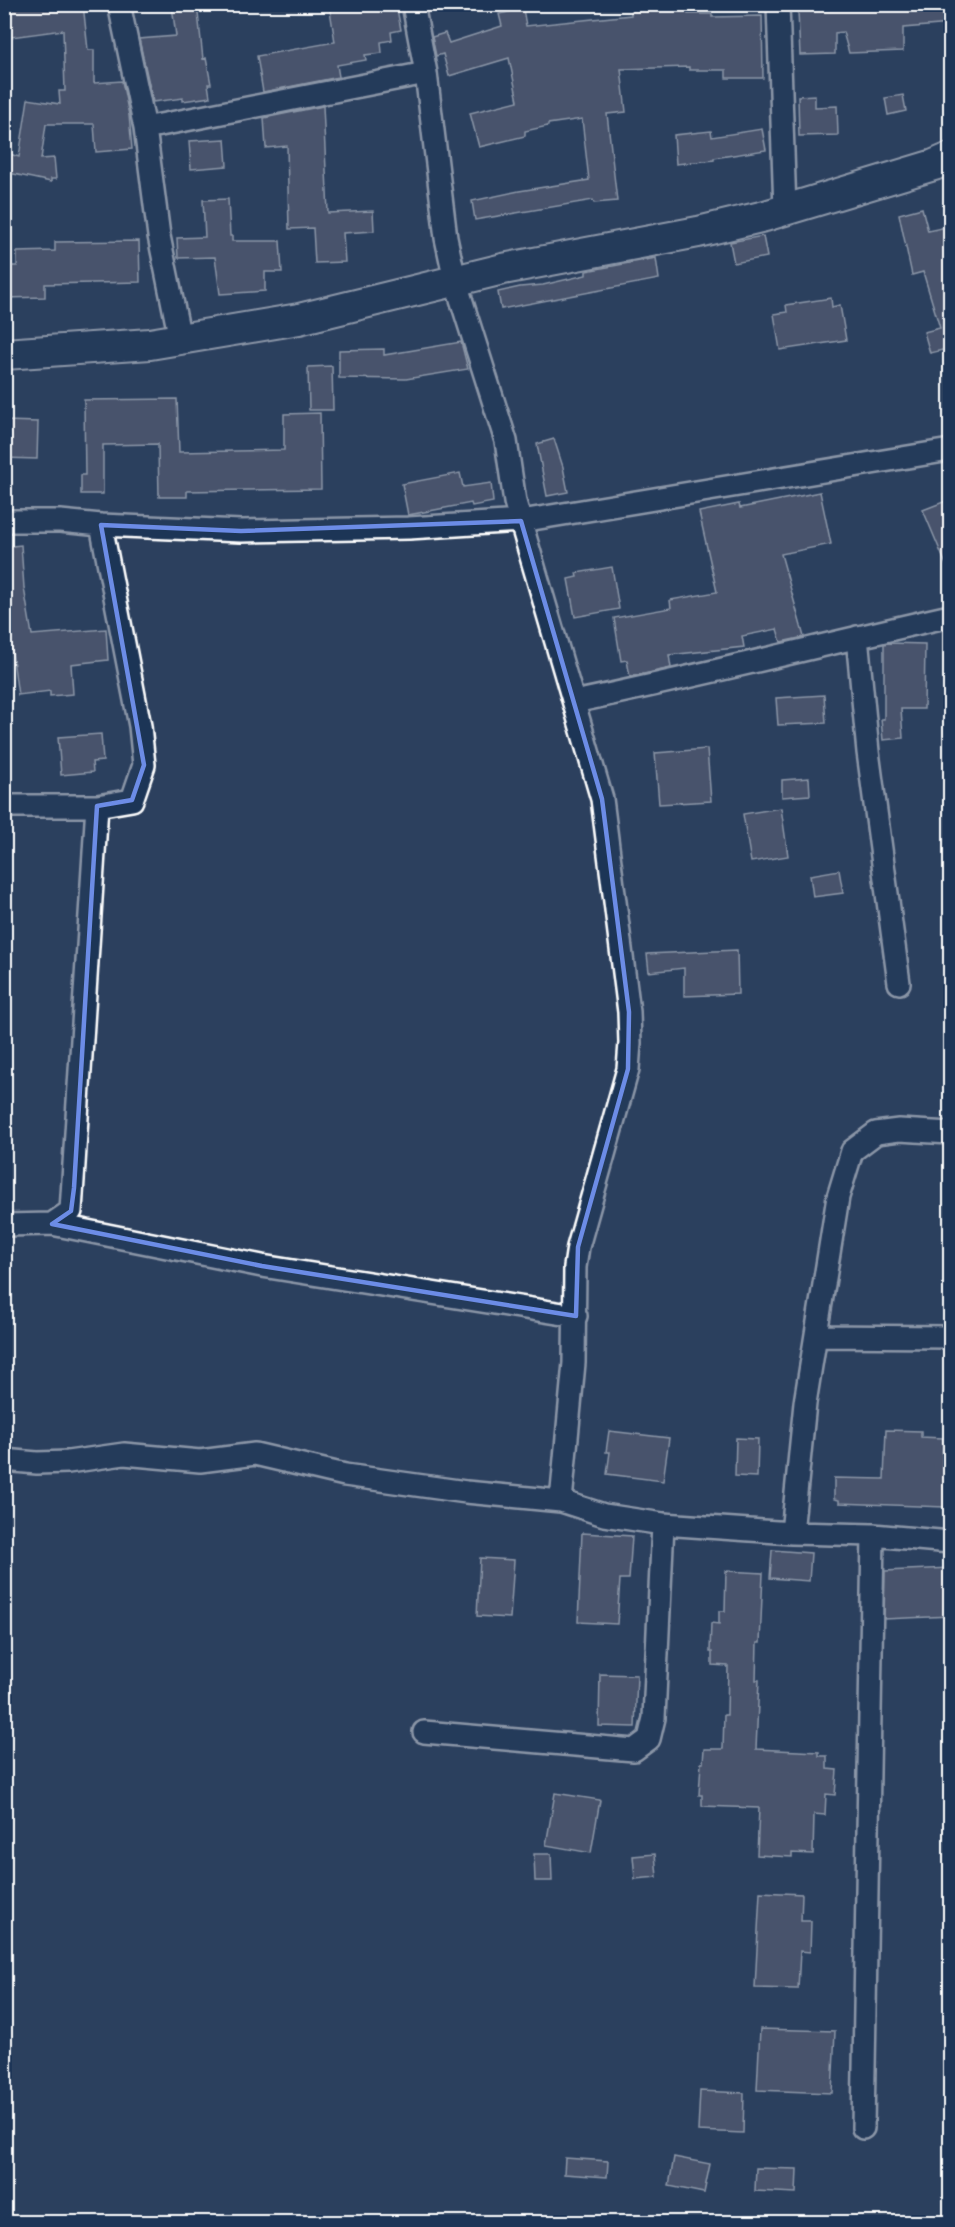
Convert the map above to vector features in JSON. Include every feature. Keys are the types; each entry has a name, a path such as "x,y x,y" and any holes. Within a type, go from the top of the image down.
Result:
{"street":[{"path":"119,4 145,128 159,236 180,339"},
{"path":"413,4 426,73 446,238 455,280 506,441 511,484 602,799 629,1012 628,1069 578,1246 575,1267 574,1363 561,1501"},
{"path":"778,4 785,210"},
{"path":"145,128 426,73"},
{"path":"4,354 150,344 299,319 503,269 698,232 785,210 951,158"},
{"path":"4,521 60,521 241,531 409,528 521,521 951,450"},
{"path":"4,806 97,806 132,800 144,765 140,726 101,525"},
{"path":"574,702 682,680 951,616"},
{"path":"857,637 868,752 899,982"},
{"path":"52,1224 71,1211 74,1188 97,806"},
{"path":"792,1533 805,1403 838,1197 852,1151 876,1133 899,1130 951,1133"},
{"path":"4,1225 52,1224 262,1266 576,1316"},
{"path":"816,1336 951,1337"},
{"path":"4,1460 37,1463 68,1462 124,1454 200,1461 255,1454 345,1475 466,1492 561,1501 604,1515 663,1524 792,1533 873,1535 951,1542"},
{"path":"424,1732 634,1750 649,1739 654,1718 663,1524"},
{"path":"863,2128 873,1535"}],"highlighted area":[{"path":"521,521 602,799 629,1012 628,1069 578,1247 576,1316 262,1266 52,1224 71,1211 74,1188 97,806 132,800 144,765 101,525 241,531"}],"building":[{"path":"4,4 83,4 88,50 94,50 94,83 122,81 129,115 132,149 96,152 94,124 46,124 41,159 54,158 56,179 51,179 51,182 4,172 4,152 19,157 28,99 60,104 59,91 65,91 63,30 4,38"},
{"path":"197,4 203,59 206,58 211,84 208,84 210,97 153,102 139,39 176,36 172,6"},
{"path":"329,4 387,4 387,10 397,9 401,30 391,32 392,40 381,42 382,53 365,55 366,60 337,65 339,77 263,92 257,56 335,42"},
{"path":"631,4 688,4 688,14 712,14 712,17 762,16 763,78 726,78 726,70 689,70 689,67 621,69 626,112 607,114 617,201 594,203 593,200 475,220 472,201 589,180 582,119 548,124 548,126 525,131 525,136 479,147 470,113 518,101 509,58 449,76 443,54 436,56 432,37 445,33 449,43 502,26 499,14 523,9 526,26 631,15"},
{"path":"884,4 951,4 951,24 903,28 903,51 849,53 843,32 835,33 835,54 800,55 798,11 884,7"},
{"path":"815,95 815,107 837,106 838,135 799,136 798,96"},
{"path":"903,95 906,111 888,115 885,98"},
{"path":"323,106 328,213 373,211 374,231 343,233 345,262 315,263 313,228 289,229 287,146 266,148 264,118"},
{"path":"762,129 766,150 714,158 714,160 676,164 674,135 711,131 712,137"},
{"path":"225,139 227,166 191,169 189,141"},
{"path":"228,199 232,241 280,241 282,272 265,272 265,291 220,294 215,257 178,258 177,238 205,237 203,200"},
{"path":"922,208 928,231 951,226 951,348 930,353 924,332 940,328 923,272 912,275 899,214"},
{"path":"763,236 767,257 734,263 730,242"},
{"path":"139,241 140,282 45,284 45,297 4,298 4,266 17,266 17,252 55,251 55,242"},
{"path":"656,258 659,279 501,309 498,292 543,285 586,275 586,271"},
{"path":"831,298 832,307 840,305 846,340 780,350 774,314 787,312 786,305"},
{"path":"461,342 468,369 406,379 339,378 339,350 384,349 384,355"},
{"path":"332,366 333,410 309,410 308,367"},
{"path":"177,399 179,452 284,450 284,414 320,413 321,489 187,491 187,497 159,497 158,444 103,445 103,494 81,494 81,475 85,475 84,400"},
{"path":"4,421 38,422 37,459 4,458"},
{"path":"554,439 568,492 547,496 537,444"},
{"path":"460,473 463,487 491,483 493,502 472,506 471,503 408,515 402,484"},
{"path":"820,492 831,544 781,554 804,637 781,642 777,629 742,636 744,647 669,655 671,668 630,677 627,660 621,661 614,618 671,608 670,600 717,592 699,512 739,504 740,508"},
{"path":"951,499 951,574 950,574 923,510"},
{"path":"21,545 24,588 32,635 106,629 108,660 71,664 73,694 50,696 50,691 18,695 9,630 4,630 4,547"},
{"path":"612,567 619,609 575,617 568,579 577,577 576,573"},
{"path":"884,644 925,644 924,709 901,709 903,738 883,740 881,719 884,719"},
{"path":"824,695 826,723 778,725 776,698"},
{"path":"101,734 103,761 92,762 93,772 61,775 58,737"},
{"path":"707,749 711,801 659,804 655,753"},
{"path":"809,778 810,795 782,797 782,780"},
{"path":"781,808 788,856 751,862 743,814"},
{"path":"839,870 843,893 813,897 810,875"},
{"path":"737,950 738,994 684,996 684,968 649,972 647,954"},
{"path":"886,1430 921,1431 921,1437 943,1438 942,1467 947,1467 945,1507 839,1503 839,1500 834,1499 834,1478 884,1479"},
{"path":"609,1431 669,1438 663,1481 607,1474 610,1452 606,1452"},
{"path":"736,1438 758,1439 757,1477 735,1476"},
{"path":"582,1533 632,1536 629,1579 620,1579 617,1624 578,1622"},
{"path":"772,1550 811,1553 809,1581 770,1578"},
{"path":"480,1558 514,1560 510,1618 477,1616"},
{"path":"951,1568 951,1616 884,1619 885,1571"},
{"path":"726,1571 763,1573 760,1643 757,1643 756,1680 759,1680 756,1749 819,1752 819,1756 827,1756 827,1769 837,1770 835,1795 826,1794 825,1815 814,1814 813,1854 792,1853 792,1857 757,1855 759,1808 702,1806 702,1795 699,1795 704,1749 723,1749 724,1715 727,1715 728,1666 712,1665 712,1652 710,1652 711,1623 719,1624 719,1611 725,1611"},
{"path":"600,1674 637,1675 635,1727 599,1726"},
{"path":"555,1793 600,1800 591,1853 546,1845"},
{"path":"534,1854 551,1854 552,1881 535,1881"},
{"path":"655,1854 657,1877 635,1879 633,1856"},
{"path":"760,1892 802,1894 801,1921 811,1921 810,1952 800,1951 798,1989 755,1988"},
{"path":"760,2029 835,2031 832,2093 757,2090"},
{"path":"700,2091 744,2093 743,2133 698,2131"},
{"path":"674,2157 710,2164 704,2193 669,2186"},
{"path":"565,2158 608,2161 607,2177 564,2174"},
{"path":"756,2168 797,2169 796,2193 755,2191"}]}
